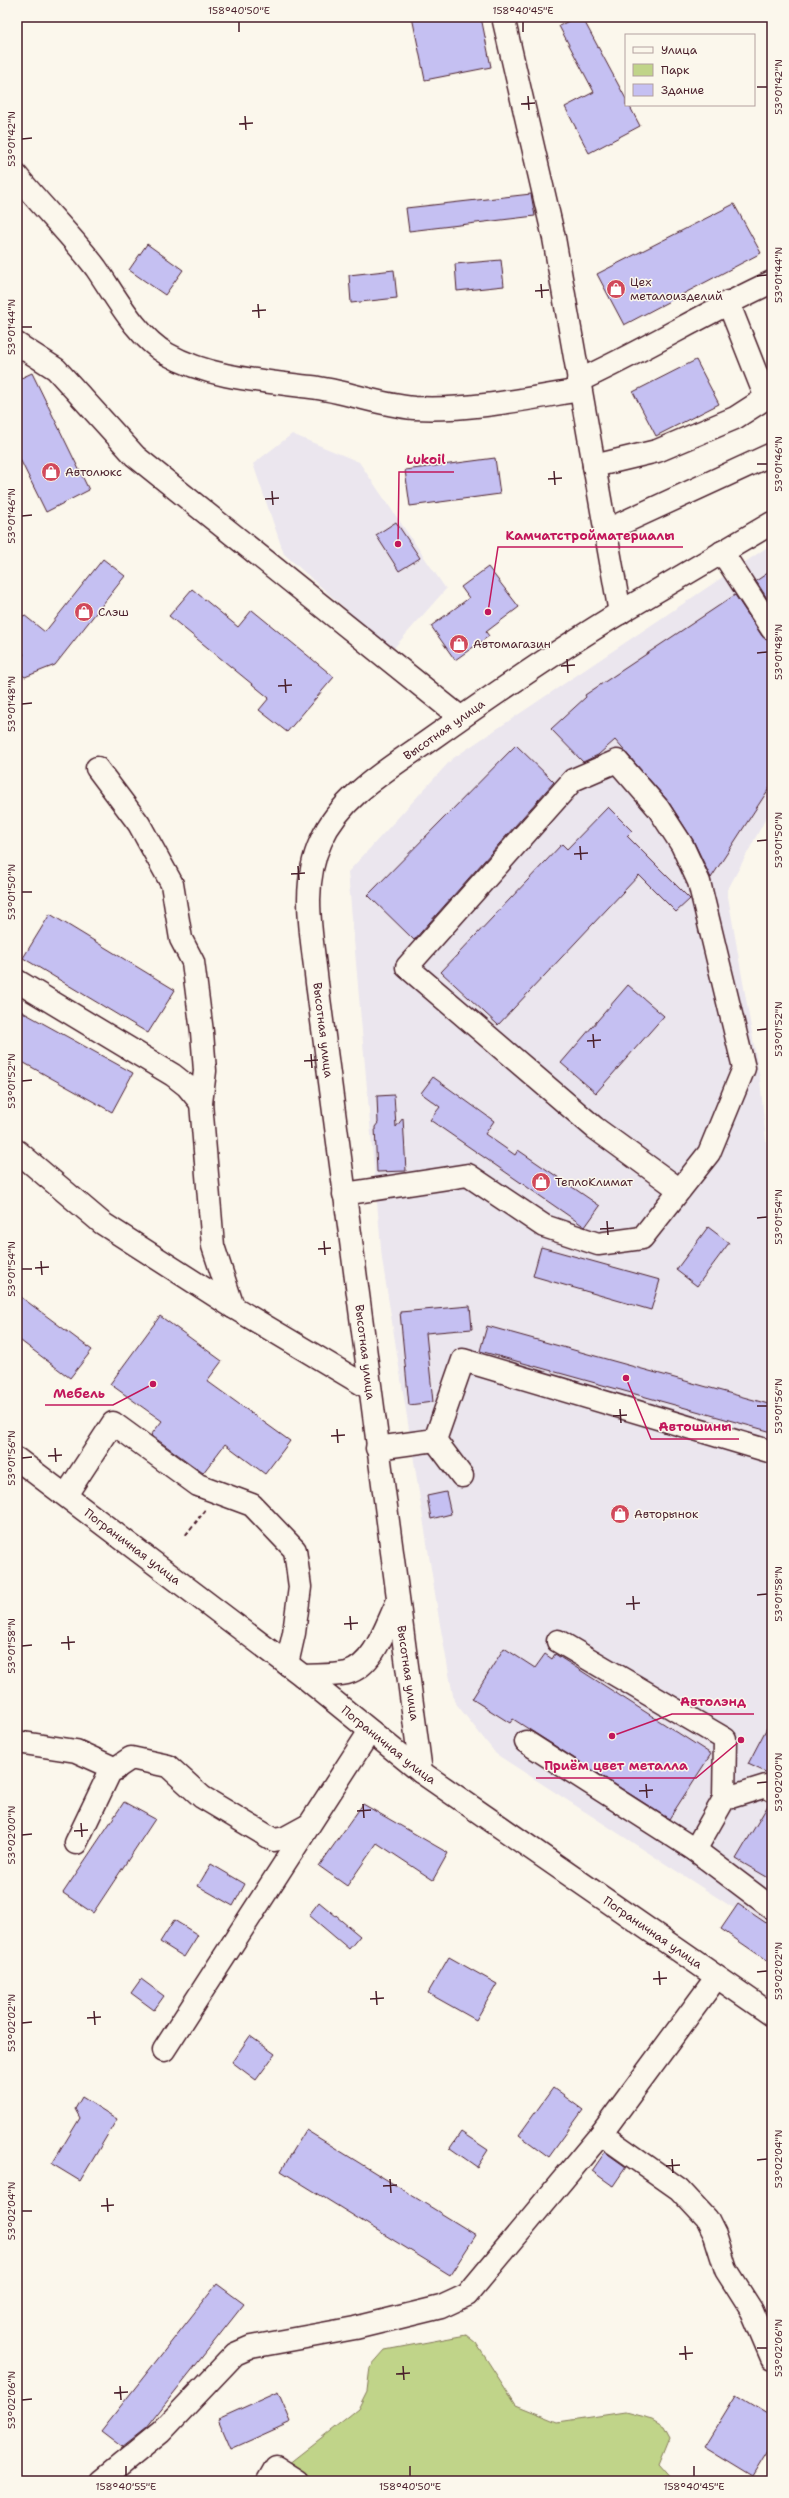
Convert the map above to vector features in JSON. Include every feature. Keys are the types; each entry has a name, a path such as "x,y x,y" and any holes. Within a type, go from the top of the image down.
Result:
{"street":[{"path":"503,17 554,238 620,613"},
{"path":"17,176 95,268 115,298 151,341 167,354 200,368 236,376 314,387 384,404 414,408 488,404 579,386 728,302 772,282"},
{"path":"594,466 657,451 735,418 769,397 728,302"},
{"path":"17,344 56,369 135,456 460,717"},
{"path":"605,531 772,454"},
{"name":"Высотная улица","path":"421,1772 369,1388 310,914 308,892 312,865 323,837 347,804 380,776 460,717 620,613 772,523"},
{"path":"722,552 772,629"},
{"path":"344,1194 468,1175 544,1226 598,1244 642,1238 710,1153 744,1068 699,882 682,845 658,808 617,761 573,780 407,967 595,1128 680,1190"},
{"path":"97,768 139,824 172,884 181,938 193,962 197,985 204,1072 201,1103 213,1246 233,1307"},
{"path":"17,981 173,1075 186,1086 201,1103"},
{"path":"17,1151 102,1223 233,1307 369,1388"},
{"path":"435,1440 463,1360 772,1452"},
{"path":"66,1495 113,1423 198,1485 252,1505 295,1550 300,1587 294,1633 295,1670 344,1674 362,1666 372,1653 398,1601"},
{"path":"378,1448 435,1440"},
{"path":"435,1440 462,1476"},
{"name":"Пограничная улица","path":"17,1459 295,1670 421,1772 716,1978 772,2015"},
{"path":"558,1641 724,1739 724,1799 695,1850"},
{"path":"164,2050 268,1891 307,1826 370,1731"},
{"path":"17,1742 76,1751 116,1768"},
{"path":"526,1742 695,1850 772,1908"},
{"path":"76,1842 110,1772 131,1758 168,1766 202,1797 274,1840 285,1838 307,1826"},
{"path":"724,1799 766,1786 772,1790"},
{"path":"101,2481 162,2432 235,2354 251,2347 300,2340 441,2307 464,2297 601,2134 716,1978"},
{"path":"601,2134 679,2189 706,2219 716,2235 726,2270 752,2311 772,2358"},
{"path":"268,2481 276,2468 298,2481"}],"path":[{"path":"186,1535 205,1510"}],"shaded area":[{"path":"292,434 359,462 446,589 392,650 284,554 253,464"},
{"path":"772,544 772,807 727,891 760,1079 772,1202 772,1933 496,1754 454,1701 439,1619 382,1259 348,872 452,759"}],"green space":[{"path":"466,2335 476,2343 516,2405 558,2422 625,2412 652,2419 664,2426 670,2437 659,2464 674,2481 316,2481 288,2464 358,2409 367,2391 370,2367 385,2350"}],"building":[{"path":"412,17 481,17 491,67 425,80"},
{"path":"576,17 582,17 625,97 625,106 630,106 640,126 589,153 565,107 594,92 559,26"},
{"path":"531,194 535,216 409,231 406,208"},
{"path":"734,204 761,253 624,325 597,274"},
{"path":"147,244 183,270 165,295 129,270"},
{"path":"501,260 504,286 457,291 455,264"},
{"path":"394,270 397,298 351,303 349,275"},
{"path":"696,360 719,404 656,436 633,392"},
{"path":"32,373 89,490 46,512 17,453 17,380"},
{"path":"495,458 500,494 410,506 405,470"},
{"path":"396,522 420,558 399,571 376,535"},
{"path":"103,559 125,576 55,665 25,677 17,671 17,663 24,654 17,648 17,623 24,615 45,632"},
{"path":"488,567 519,607 486,632 489,636 455,660 431,626 469,598 461,587"},
{"path":"772,570 772,606 756,581"},
{"path":"192,589 238,627 252,610 334,677 287,732 259,710 269,698 169,616"},
{"path":"735,595 762,636 772,641 772,784 711,878 693,840 668,801 615,740 598,755 583,762 551,729 586,697 585,695"},
{"path":"516,745 554,782 414,940 368,895"},
{"path":"608,807 632,831 627,836 690,899 676,912 639,875 498,1025 441,972 562,844 567,849"},
{"path":"50,914 175,990 148,1033 23,958"},
{"path":"628,985 664,1016 596,1093 561,1063"},
{"path":"17,1009 133,1073 112,1112 17,1059"},
{"path":"433,1077 494,1121 485,1134 515,1155 518,1150 600,1206 585,1227 430,1120 440,1107 421,1093"},
{"path":"394,1095 396,1127 403,1118 406,1171 377,1172 375,1127 378,1123 377,1096"},
{"path":"708,1227 729,1243 697,1286 676,1270"},
{"path":"541,1247 660,1280 651,1310 533,1276"},
{"path":"17,1294 92,1350 70,1378 17,1338"},
{"path":"470,1306 472,1329 426,1333 433,1402 409,1405 400,1312"},
{"path":"160,1316 222,1361 207,1381 290,1441 265,1474 225,1444 203,1473 151,1435 162,1421 110,1384"},
{"path":"487,1326 772,1405 772,1432 480,1351"},
{"path":"446,1492 451,1514 431,1519 427,1496"},
{"path":"504,1648 535,1668 545,1654 552,1659 555,1654 711,1754 669,1819 513,1719 510,1723 472,1699"},
{"path":"772,1718 772,1775 748,1764"},
{"path":"124,1802 155,1819 93,1913 63,1893"},
{"path":"770,1802 772,1802 772,1880 736,1859"},
{"path":"363,1804 448,1853 433,1880 377,1843 347,1886 319,1866"},
{"path":"211,1864 245,1884 233,1906 198,1886"},
{"path":"319,1902 360,1936 349,1949 309,1915"},
{"path":"738,1904 772,1927 772,1964 721,1929"},
{"path":"174,1920 198,1935 184,1957 160,1942"},
{"path":"449,1957 497,1984 476,2020 428,1993"},
{"path":"141,1979 164,1996 154,2010 131,1993"},
{"path":"250,2036 275,2054 256,2080 232,2062"},
{"path":"553,2088 583,2110 549,2157 519,2135"},
{"path":"82,2097 117,2119 80,2181 52,2164 80,2118 75,2109"},
{"path":"306,2130 476,2235 450,2275 281,2171"},
{"path":"461,2132 488,2150 477,2167 450,2148"},
{"path":"605,2152 626,2167 613,2186 592,2171"},
{"path":"217,2284 244,2304 146,2428 122,2447 101,2431"},
{"path":"278,2392 291,2422 231,2449 218,2419"},
{"path":"736,2395 772,2417 772,2446 753,2477 704,2447"}],"place":[{"name":"Цех металоизделий","path":"616,289"},
{"name":"Автолюкс","path":"51,472"},
{"name":"Lukoil","path":"398,544"},
{"name":"Слэш","path":"84,612"},
{"name":"Камчатстройматериалы","path":"488,612"},
{"name":"Автомагазин","path":"459,644"},
{"name":"ТеплоКлимат","path":"541,1182"},
{"name":"Автошины","path":"626,1378"},
{"name":"Мебель","path":"153,1384"},
{"name":"Авторынок","path":"620,1514"},
{"name":"Автолэнд","path":"612,1736"},
{"name":"Приём цвет металла","path":"741,1740"}]}
